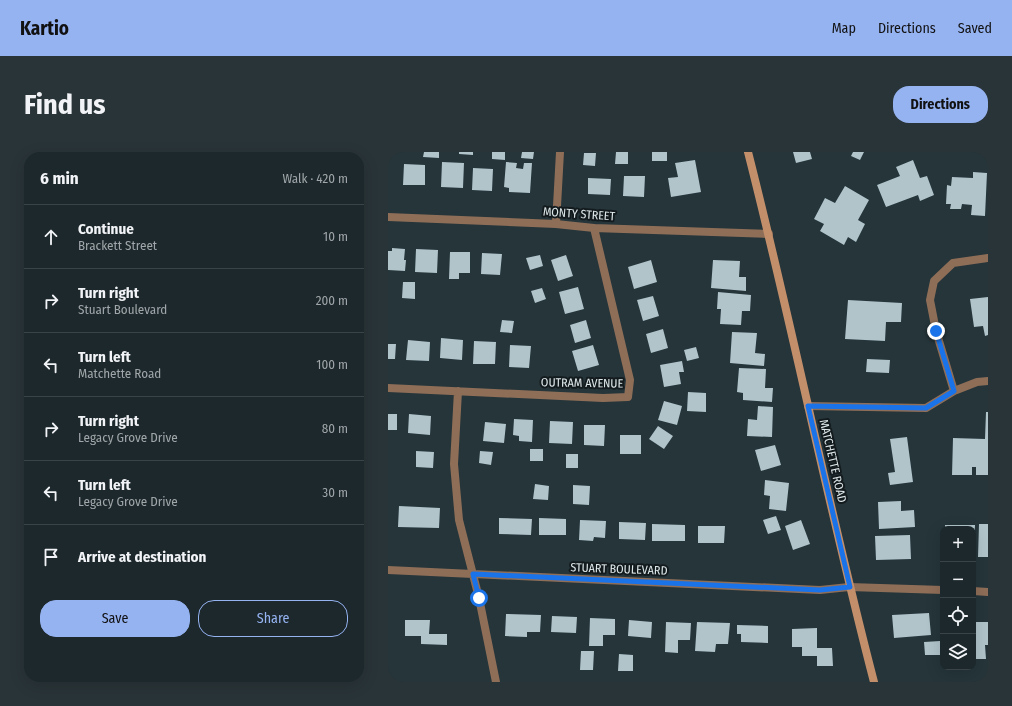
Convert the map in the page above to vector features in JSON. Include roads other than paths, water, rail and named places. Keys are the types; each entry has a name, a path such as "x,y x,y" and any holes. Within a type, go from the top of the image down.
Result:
{"street":[{"path":"556,224 560,152"},
{"name":"MATCHETTE ROAD","path":"748,152 769,234 850,587 874,682"},
{"name":"MONTY STREET","path":"388,217 556,224 594,228 769,234"},
{"name":"OUTRAM AVENUE","path":"388,388 603,398 628,396 630,380 594,228"},
{"path":"954,391 936,331 930,300 934,281 953,263 988,258"},
{"path":"808,406 926,408 954,391 977,382 988,381"},
{"path":"458,391 454,464 459,520 473,574 496,682"},
{"name":"STUART BOULEVARD","path":"388,570 820,590 850,587 940,590"},
{"path":"976,591 988,592"}]}
